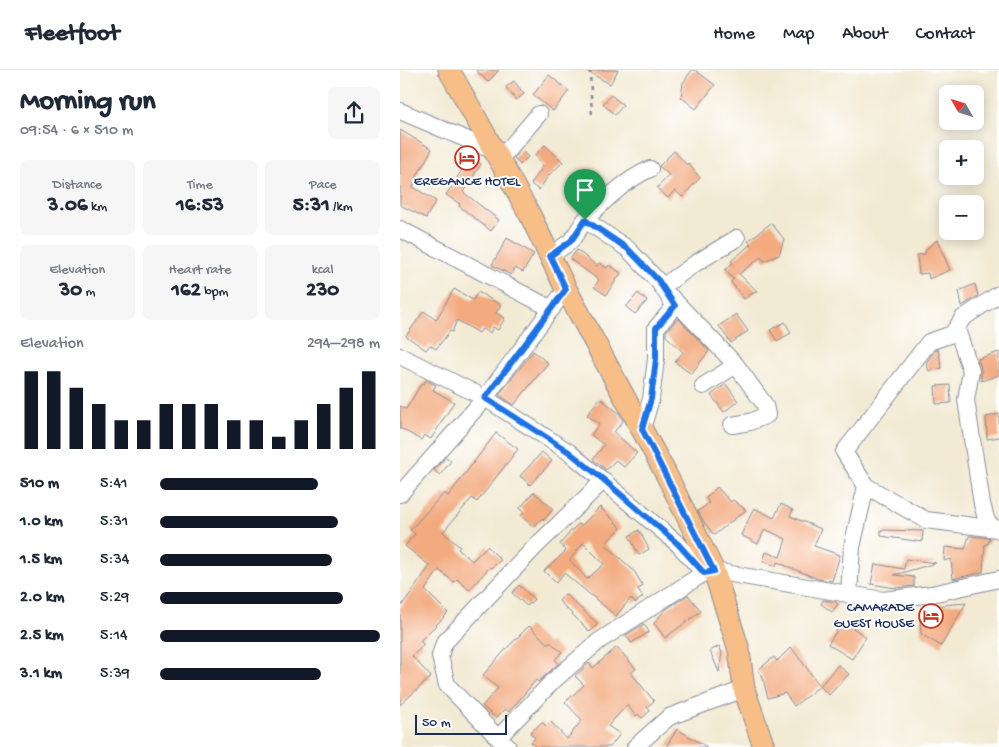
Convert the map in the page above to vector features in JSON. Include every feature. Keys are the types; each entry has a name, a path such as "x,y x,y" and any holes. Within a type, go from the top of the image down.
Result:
{"main road":[{"path":"449,70 498,155 566,289 642,429 709,572 739,650 744,689 764,747"}],"street":[{"path":"400,111 498,155 539,114"},
{"path":"550,256 571,241 585,220 607,198 650,169"},
{"path":"585,220 628,249 664,290 736,365 765,406 767,415 750,422 732,425"},
{"path":"400,229 552,309"},
{"path":"664,290 696,263 737,238"},
{"path":"400,494 405,478 485,398 566,289"},
{"path":"642,429 651,399 656,359 656,328 675,306 664,290"},
{"path":"952,334 963,318 999,294"},
{"path":"958,332 971,371 966,400 982,504 987,522 998,530 926,520 866,486 844,452 929,342 958,332"},
{"path":"400,356 485,398 569,452 604,480 709,572 812,587 849,596 883,600 932,594 999,579"},
{"path":"703,386 736,365"},
{"path":"604,480 535,546 444,643 440,656 447,685 503,743 552,682 599,641 709,572"},
{"path":"849,596 852,547 866,486"},
{"path":"634,747 669,717 744,689"}],"path":[{"path":"590,70 592,116"}],"building":[{"path":"476,70 499,70 488,82"},
{"path":"585,70 618,70 610,84"},
{"path":"692,70 695,70 715,85 696,109 681,97 683,83"},
{"path":"549,75 569,91 553,111 533,95"},
{"path":"514,81 524,94 516,100 506,87"},
{"path":"611,95 623,105 615,115 603,104"},
{"path":"400,130 432,149 413,187 436,201 426,218 400,205"},
{"path":"545,145 563,162 549,175 539,190 531,184 543,166 535,155"},
{"path":"521,150 528,157 520,165 514,158"},
{"path":"674,151 687,165 688,163 700,178 682,197 675,190 668,198 657,188 669,175 659,166"},
{"path":"470,157 481,164 463,192 499,220 491,231 459,206 460,204 446,195"},
{"path":"771,223 784,239 779,255 764,261 761,257 739,274 757,291 744,299 731,282 734,278 725,270 733,263 731,261 751,244 748,241"},
{"path":"507,238 534,254 523,272 515,268 511,275 492,265"},
{"path":"937,240 950,270 929,279 928,273 919,274 917,255 925,254 926,249"},
{"path":"577,250 597,266 599,263 607,268 609,265 621,273 606,295 594,287 599,280 570,259"},
{"path":"975,284 978,296 962,306 959,291"},
{"path":"454,289 473,300 478,292 501,305 496,313 505,318 498,330 493,327 490,333 482,329 479,333 457,320 452,332 450,331 436,349 430,345 426,350 406,336 424,311 436,320"},
{"path":"638,293 647,301 635,314 626,307"},
{"path":"736,314 748,331 731,343 719,326"},
{"path":"678,318 709,351 691,374 675,362 683,352 666,336 666,332"},
{"path":"785,322 791,333 777,341 770,330"},
{"path":"935,350 938,350 942,368 929,371 926,363"},
{"path":"533,351 548,363 514,405 499,395"},
{"path":"999,352 999,375 981,381 981,368 978,359"},
{"path":"426,380 436,385 433,390 454,402 431,439 424,435 421,440 400,428 400,406 406,409 422,383 424,384"},
{"path":"726,384 738,401 724,412 711,395"},
{"path":"950,385 951,403 936,404 935,386"},
{"path":"600,398 619,413 623,421 614,432 637,453 624,467 616,460 606,470 593,459 604,445 591,435 599,424 587,415"},
{"path":"999,414 999,437 987,439 986,417"},
{"path":"496,433 518,449 477,502 472,498 443,532 472,561 487,546 501,560 490,567 469,590 457,579 454,582 439,570 425,590 448,613 420,641 424,645 412,656 431,677 400,705 400,608 430,566 405,546 415,534 410,530 444,493 448,496"},
{"path":"542,452 552,461 530,485 520,476"},
{"path":"446,457 451,461 440,475 434,470"},
{"path":"717,487 731,502 733,500 746,510 714,535 698,511 709,503 706,498"},
{"path":"534,492 553,509 544,520 542,518 534,527 521,516 524,512 520,508"},
{"path":"781,504 793,510 790,516 821,529 814,546 840,555 832,581 818,579 777,562 776,566 763,561 766,552 780,557 786,539 765,529 758,544 741,535 754,508 774,518"},
{"path":"600,507 621,528 605,544 634,571 643,586 638,589 643,597 635,603 631,598 616,616 564,573 556,583 544,571 566,551 560,544 578,524 582,525","holes":["583,543 604,564 587,579 570,560"]},
{"path":"639,530 649,549 639,555 629,536"},
{"path":"881,530 923,531 922,542 881,536"},
{"path":"969,536 990,538 988,544 985,544 983,572 953,579 951,559 944,561 945,547 965,549"},
{"path":"906,559 936,563 894,575 914,577 914,586 896,588 871,584 875,564 904,569"},
{"path":"519,585 534,599 527,606 512,593"},
{"path":"565,594 598,624 590,632 559,601"},
{"path":"688,595 701,611 665,638 654,623 665,610"},
{"path":"823,600 838,604 832,612 821,604"},
{"path":"966,603 941,646 921,634 920,620 932,606"},
{"path":"843,621 866,637 852,659 828,644"},
{"path":"644,624 649,632 631,643 626,635"},
{"path":"529,626 548,644 550,642 562,652 555,660 559,663 538,682 536,680 509,712 505,709 496,718 482,706 498,688 483,675"},
{"path":"719,646 722,653 719,672 710,651"},
{"path":"617,647 636,669 631,673 654,701 647,707 650,711 642,718 638,714 636,716 627,705 608,726 620,734 610,747 536,747 531,742 535,738 530,733 542,722 546,726 551,722 567,739 582,720 565,702 584,685 575,676 589,663 593,668"},
{"path":"791,647 820,686 794,706 785,693 768,698 762,675 758,670 774,657 777,661"},
{"path":"838,665 849,674 829,695 820,686"},
{"path":"677,729 707,747 666,747"}],"place":[{"name":"EREGANCE HOTEL","path":"467,158"},
{"name":"CAMARADE GUEST HOUSE","path":"931,616"}],"route":[{"path":"585,220 628,249 658,280 675,306 656,328 656,359 651,399 642,429 714,571 704,573 678,544 569,452 485,398 566,289 550,256 571,241 585,220"}]}
